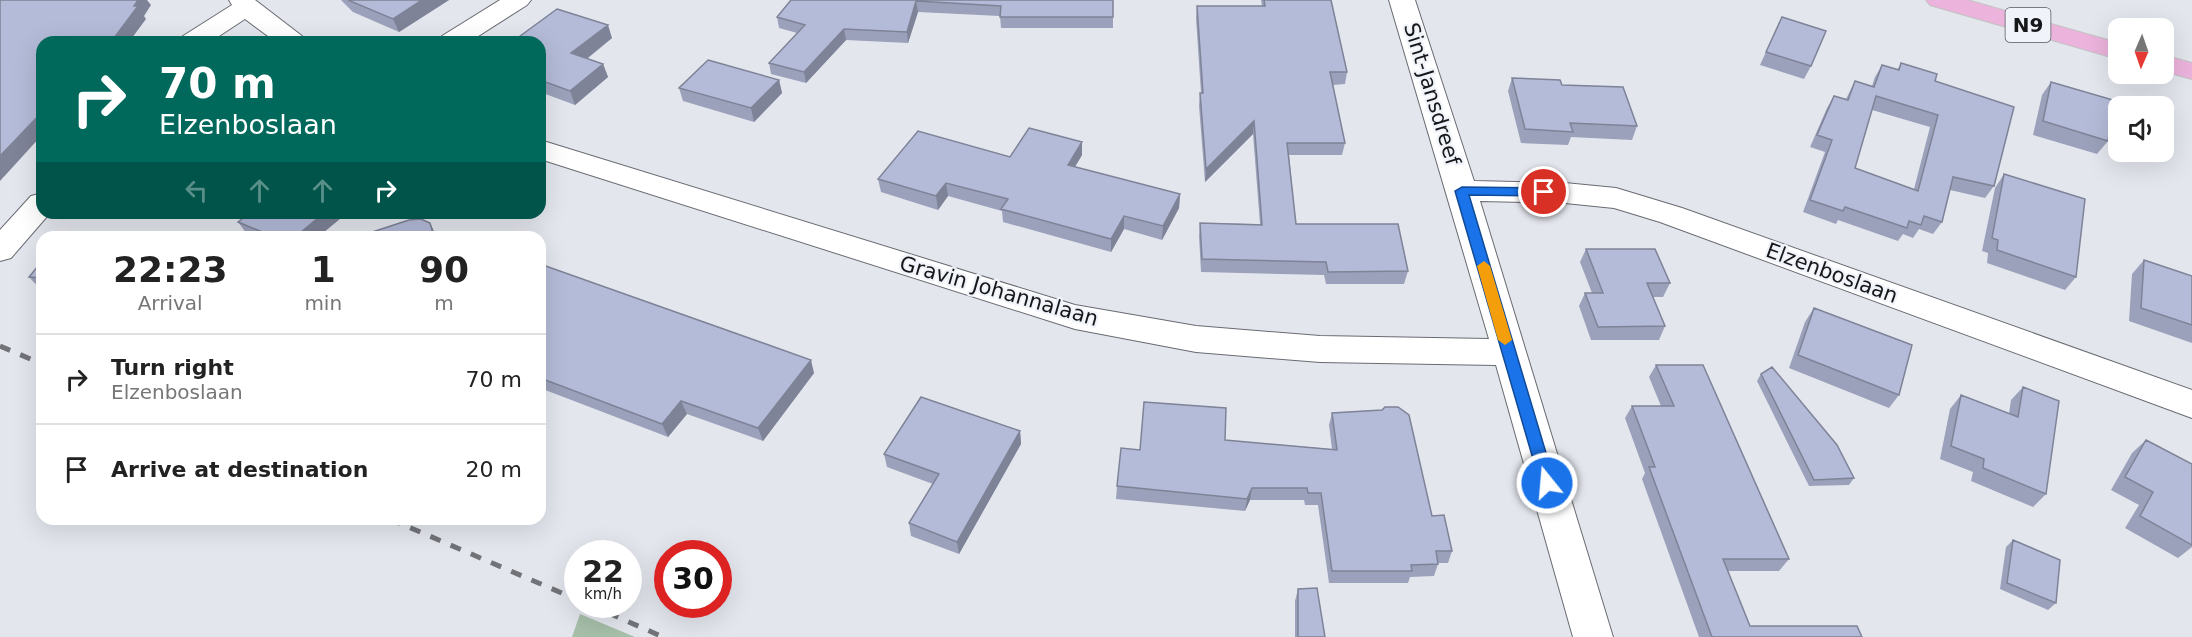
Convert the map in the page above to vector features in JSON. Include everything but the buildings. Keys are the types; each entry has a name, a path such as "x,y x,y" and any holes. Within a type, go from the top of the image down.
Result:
{"main road":[{"name":"N9","path":"1939,0 2108,48"},
{"path":"2174,66 2192,71"}],"street":[{"path":"461,36 518,0"},
{"name":"Sint-Jansdreef","path":"1402,0 1462,191 1593,637"},
{"path":"200,36 244,3 285,36"},
{"name":"Gravin Johannalaan","path":"546,150 1075,317 1196,339 1320,349 1509,352"},
{"name":"Elzenboslaan","path":"1462,191 1565,193 1616,198 1671,215 2192,404"},
{"path":"0,250 36,210"}],"green space":[{"path":"579,618 590,618 635,637 572,637"}],"railway":[{"path":"0,346 36,361"},
{"path":"404,525 564,594"},
{"path":"620,618 663,637"}],"slow traffic":[{"path":"1484,266 1505,340"}],"route":[{"path":"1544,192 1462,191 1547,483"}]}
